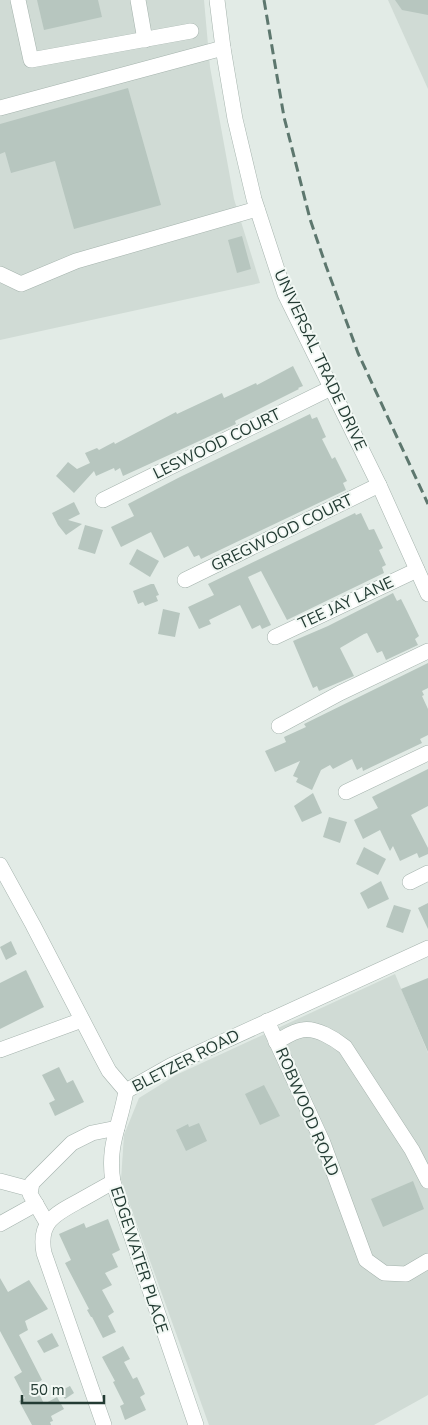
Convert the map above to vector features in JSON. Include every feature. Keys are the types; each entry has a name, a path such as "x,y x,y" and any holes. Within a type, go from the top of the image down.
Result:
{"street":[{"path":"18,0 31,60 191,30"},
{"path":"138,0 145,40"},
{"name":"UNIVERSAL TRADE DRIVE","path":"217,0 235,119 257,209 285,294 379,485 428,594"},
{"path":"0,108 223,48"},
{"path":"0,274 21,284 76,261 257,209"},
{"name":"LESWOOD COURT","path":"103,500 331,388"},
{"name":"GREGWOOD COURT","path":"185,580 379,485"},
{"name":"TEE JAY LANE","path":"274,637 417,570"},
{"path":"279,726 428,651"},
{"path":"346,792 428,753"},
{"name":"BLETZER ROAD","path":"0,866 109,1071 126,1091 172,1066 267,1021 428,948"},
{"path":"410,882 428,873"},
{"path":"0,1050 82,1020"},
{"name":"ROBWOOD ROAD","path":"267,1021 323,1142 366,1260 384,1273 406,1274 428,1261"},
{"path":"276,1042 300,1030 309,1029 346,1047 412,1150 428,1181"},
{"name":"EDGEWATER PLACE","path":"126,1091 111,1158 113,1182 196,1425"},
{"path":"47,1223 30,1194 32,1183 72,1143 92,1132 117,1128"},
{"path":"0,1181 30,1189"},
{"path":"104,1425 44,1253 42,1238 47,1223 59,1212 113,1182"},
{"path":"0,1224 36,1204"}],"shaded area":[{"path":"0,0 204,0 210,67 234,199 260,283 0,340"},
{"path":"388,0 428,0 428,89"},
{"path":"395,974 428,1053 428,1395 374,1425 209,1425 121,1180 124,1135 139,1098 176,1075"}],"building":[{"path":"37,0 98,0 102,17 44,30"},
{"path":"395,0 428,0 428,15 402,10"},
{"path":"128,88 161,205 74,229 55,161 11,173 5,152 0,154 0,124"},
{"path":"242,236 251,269 237,273 228,240"},
{"path":"293,366 303,386 235,421 236,424 123,476 120,468 115,471 114,468 96,476 94,471 74,493 56,476 68,462 77,469 90,463 85,453 97,448 99,450 114,442 115,444 176,412 177,414 222,393 224,398 256,383 257,385"},
{"path":"310,414 312,419 317,417 326,437 322,439 332,459 335,457 347,481 343,483 346,490 201,559 199,555 194,557 188,546 164,558 151,532 121,547 111,527 134,516 128,504"},
{"path":"74,502 80,514 68,520 82,524 66,535 52,513"},
{"path":"355,513 356,515 361,513 369,530 374,529 383,548 379,550 386,565 382,567 384,573 287,620 261,571 248,577 271,625 262,629 260,625 252,629 240,605 209,620 211,624 199,629 188,607 214,595 208,584"},
{"path":"85,525 103,530 95,554 78,549"},
{"path":"137,549 159,561 150,577 129,564"},
{"path":"154,584 159,595 156,596 158,601 145,606 143,602 138,604 133,591"},
{"path":"393,593 397,601 401,599 407,611 419,636 415,639 418,645 386,660 382,651 377,653 367,633 364,634 340,648 354,676 319,691 317,686 313,688 293,641 328,626"},
{"path":"163,609 180,613 175,637 158,634"},
{"path":"428,663 428,688 422,691 424,695 422,696 428,709 428,735 420,739 422,743 363,771 362,767 357,770 352,759 333,769 330,765 321,770 312,790 296,782 298,778 293,776 300,761 275,772 265,751 286,742 284,737 306,727 304,724"},
{"path":"428,769 428,806 411,815 428,848 428,854 419,858 417,853 400,861 393,846 390,851 380,830 363,839 354,820 378,808 372,797"},
{"path":"313,793 322,813 302,822 294,806"},
{"path":"329,817 347,822 340,843 323,837"},
{"path":"364,847 386,859 378,875 356,864"},
{"path":"381,881 389,899 368,909 360,893"},
{"path":"428,903 428,929 418,908"},
{"path":"394,905 411,910 403,933 386,927"},
{"path":"11,941 17,954 6,960 0,947"},
{"path":"26,970 44,1007 0,1029 0,983"},
{"path":"428,978 428,1052 401,989"},
{"path":"59,1067 67,1083 73,1080 84,1102 55,1116 49,1103 55,1100 42,1075"},
{"path":"264,1085 280,1116 260,1125 245,1094"},
{"path":"199,1123 207,1141 186,1151 176,1130 188,1124 189,1127"},
{"path":"413,1181 424,1209 383,1227 371,1199"},
{"path":"108,1219 120,1250 112,1254 118,1267 105,1273 112,1285 102,1290 114,1312 108,1316 116,1332 103,1338 87,1310 89,1309 65,1263 71,1260 59,1234 84,1223 86,1228"},
{"path":"0,1278 8,1292 29,1280 48,1309 25,1321 28,1330 19,1335 42,1380 35,1384 44,1404 57,1397 64,1409 51,1416 53,1421 50,1422 51,1425 32,1425 19,1401 25,1398 14,1377 22,1372 0,1331"},
{"path":"52,1333 59,1346 44,1353 37,1341"},
{"path":"123,1346 130,1359 124,1362 133,1379 137,1377 145,1394 140,1397 146,1410 125,1420 120,1406 124,1404 113,1382 115,1381 102,1357"},
{"path":"70,1386 74,1393 65,1399 60,1391"}],"railway":[{"path":"264,0 284,117 310,219 358,353 428,504"}]}
